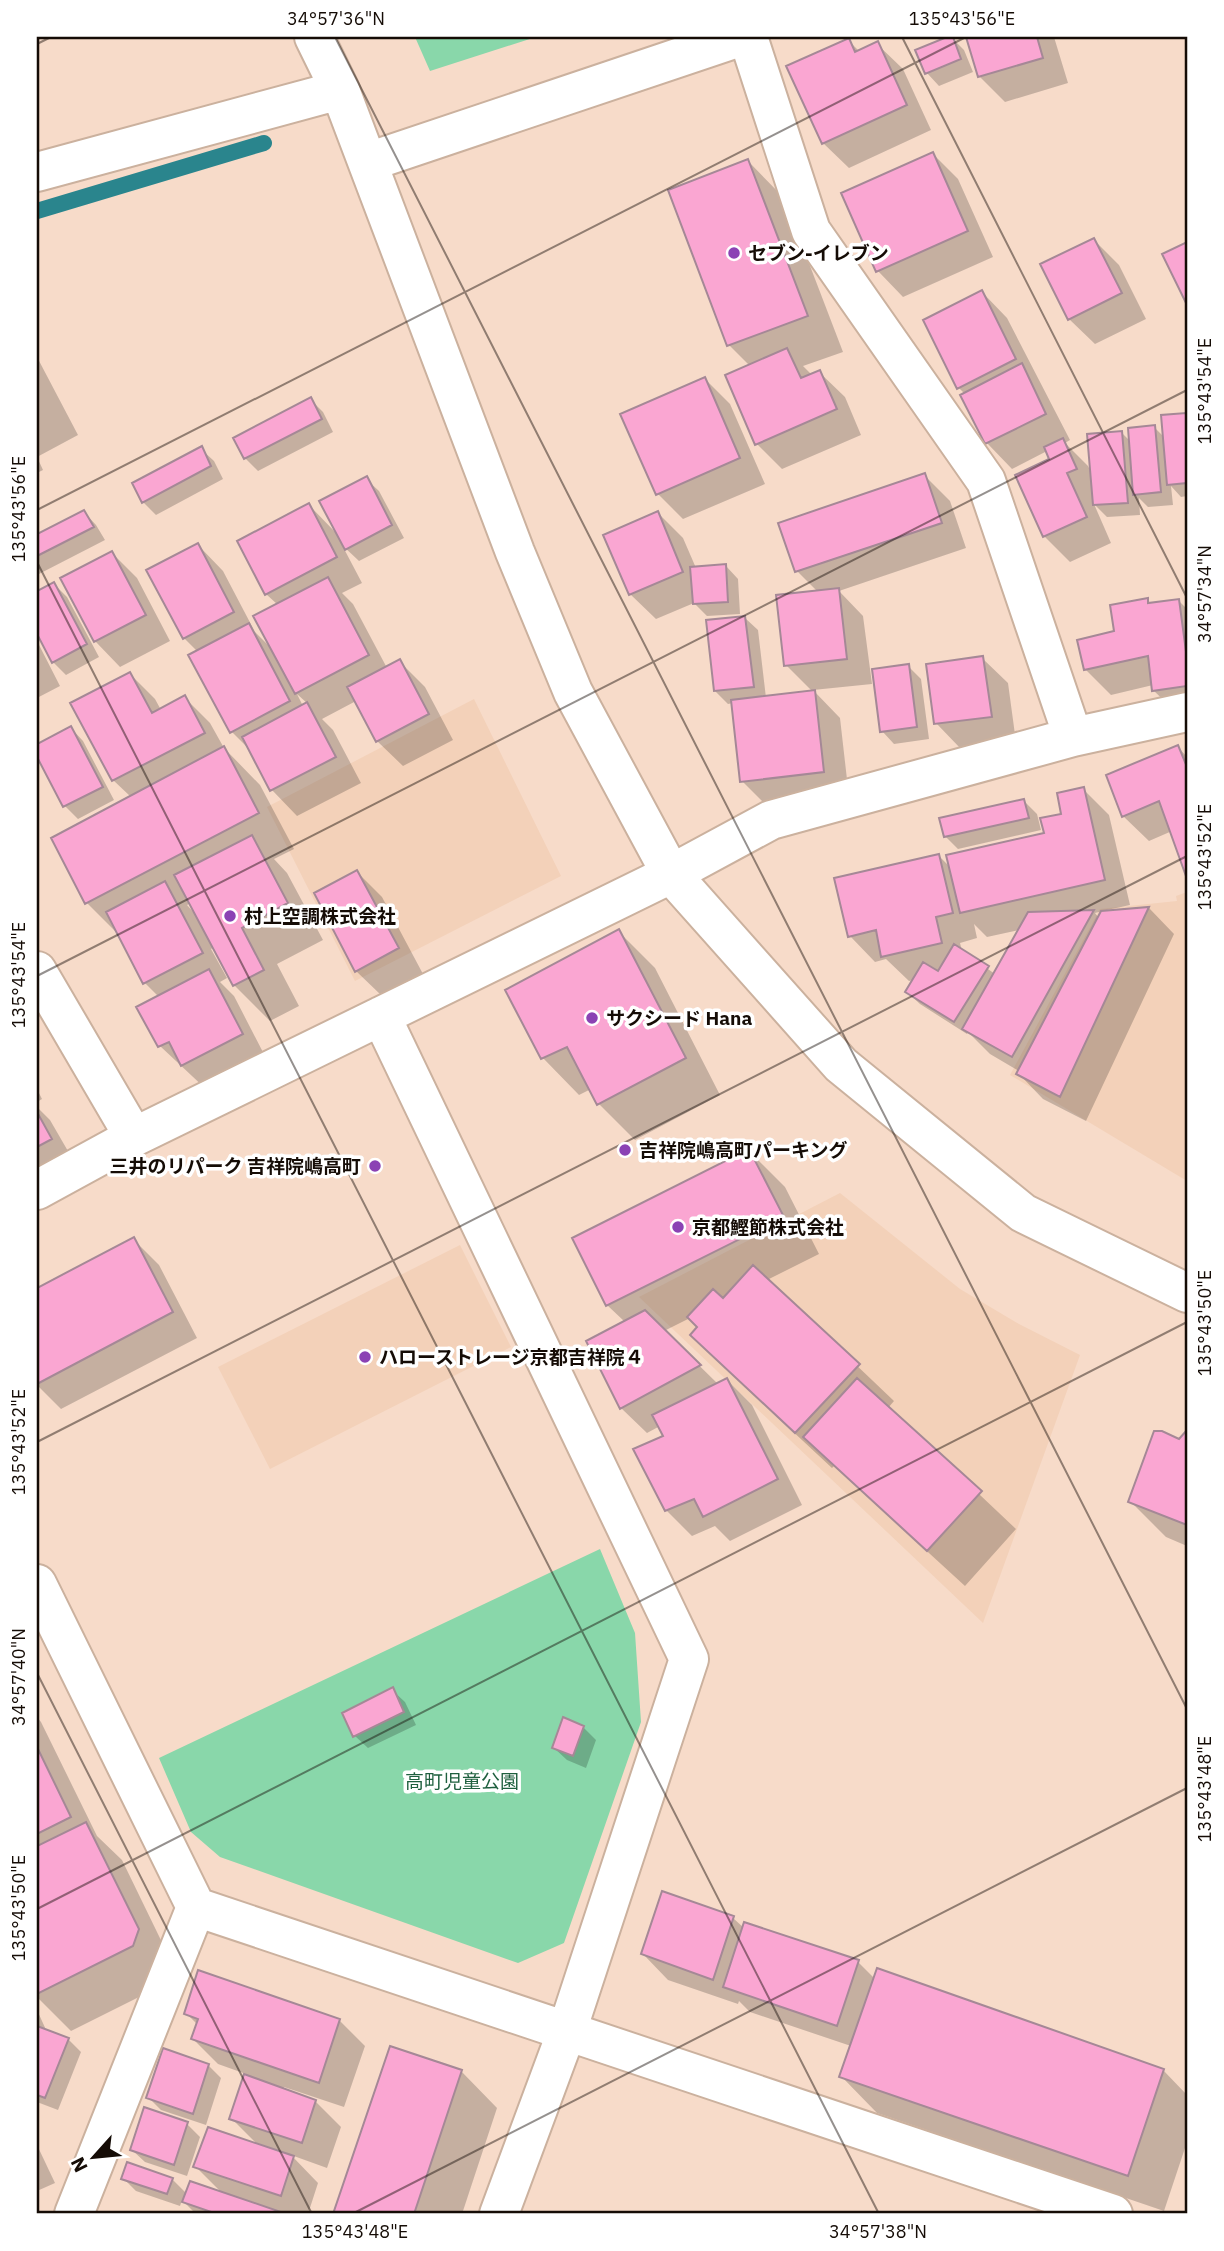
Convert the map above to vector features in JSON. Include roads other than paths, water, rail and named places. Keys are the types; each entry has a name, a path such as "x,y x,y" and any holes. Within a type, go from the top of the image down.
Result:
{"street":[{"path":"314,37 340,90 515,552 573,692 671,873 841,1065 1023,1213 1187,1293"},
{"path":"368,162 740,37"},
{"path":"748,37 811,231 986,481 1073,737"},
{"path":"37,172 340,90"},
{"path":"37,1190 134,1137 671,873 771,820 1073,737 1187,712"},
{"path":"37,971 134,1137"},
{"path":"381,1016 689,1659 567,2031 499,2214"},
{"path":"37,1584 196,1906 1113,2214"},
{"path":"74,2214 196,1906"}],"waterway":[{"path":"37,211 264,143"}],"place":[{"name":"セブン-イレブン","path":"734,253"},
{"name":"村上空調株式会社","path":"230,916"},
{"name":"サクシード Hana","path":"592,1018"},
{"name":"吉祥院嶋高町パーキング","path":"625,1150"},
{"name":"三井のリパーク 吉祥院嶋高町","path":"375,1166"},
{"name":"京都鰹節株式会社","path":"678,1227"},
{"name":"ハローストレージ京都吉祥院４","path":"365,1357"}],"park label":[{"name":"高町児童公園","path":"462,1781"}]}
